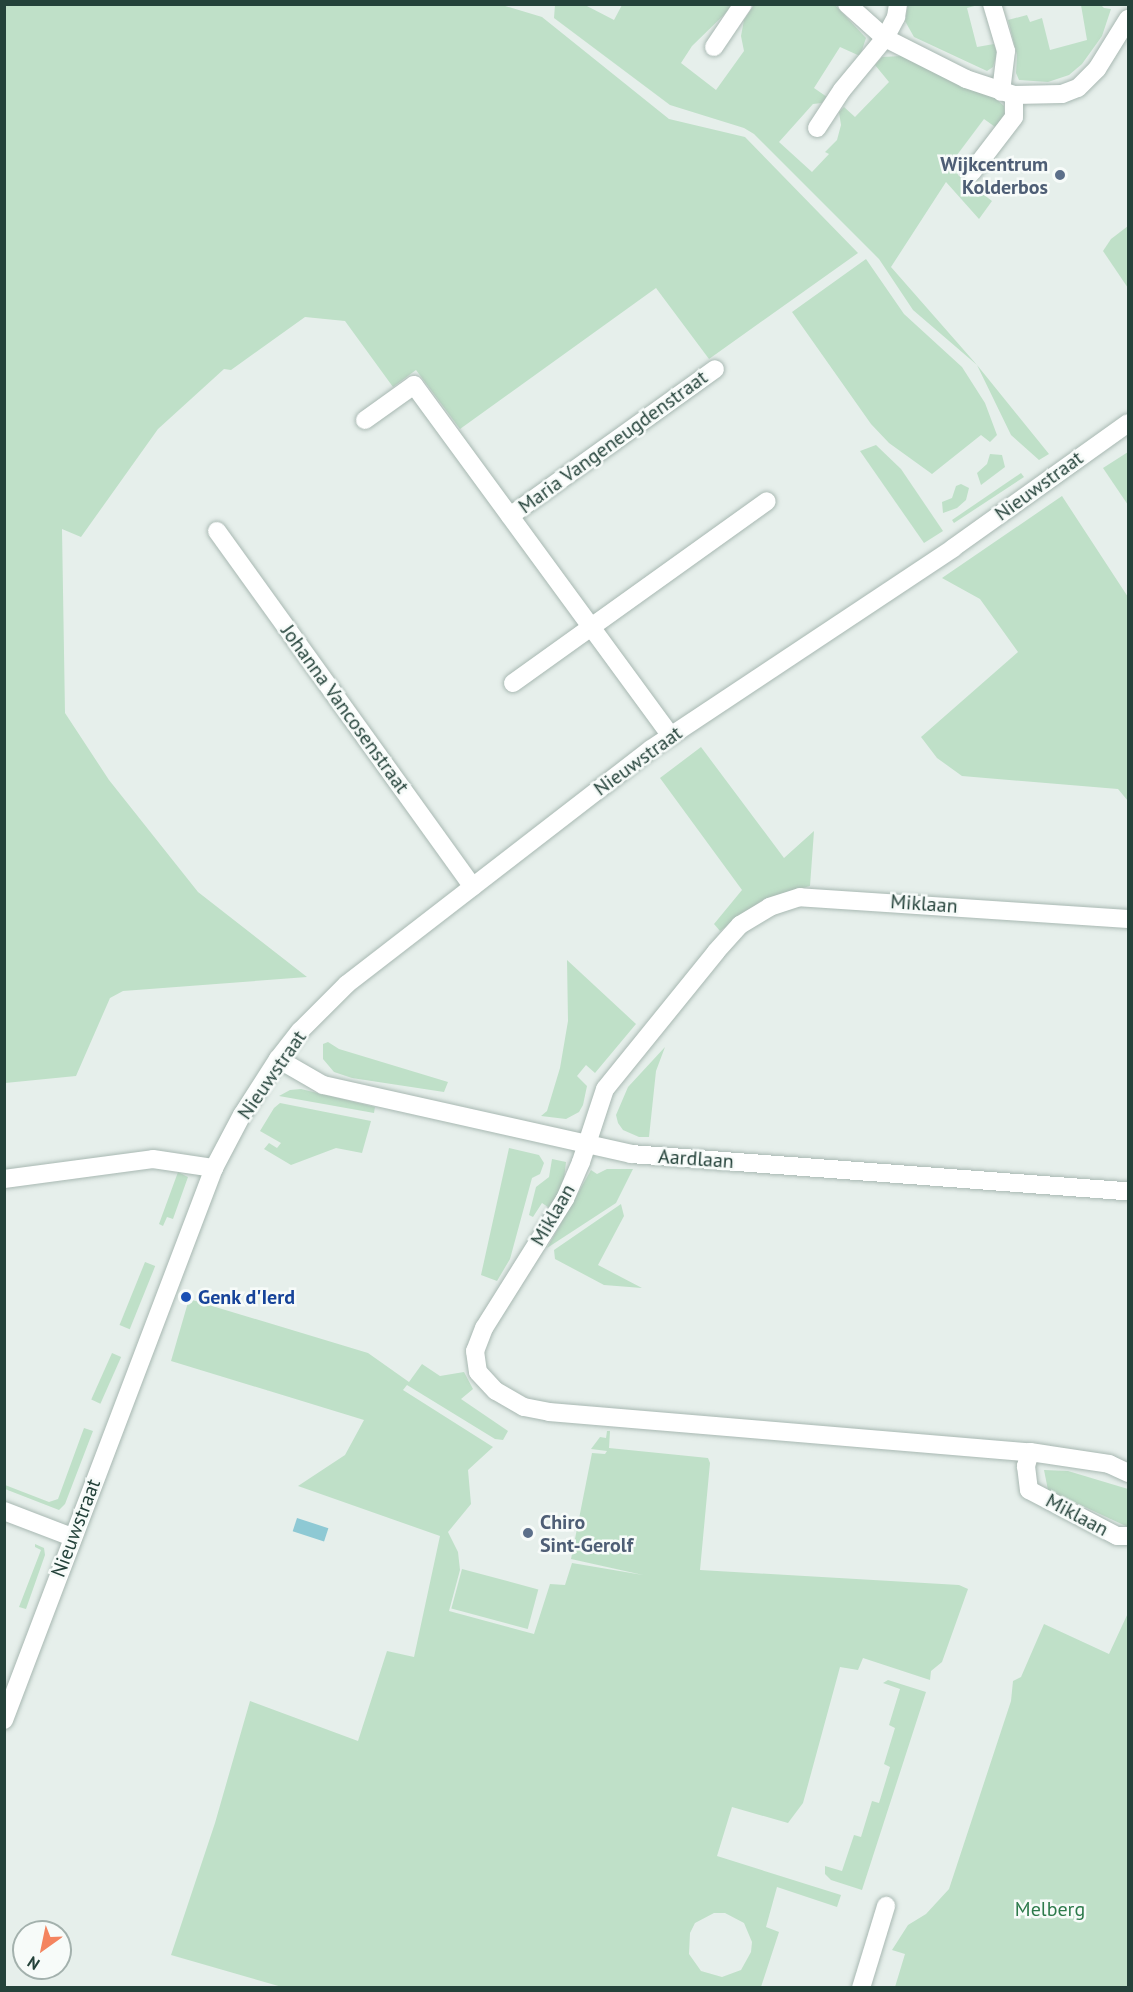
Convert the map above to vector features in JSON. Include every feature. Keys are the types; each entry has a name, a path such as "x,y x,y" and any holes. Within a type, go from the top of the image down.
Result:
{"street":[{"path":"714,47 743,4"},
{"path":"848,4 885,38 966,79 1007,93 1062,94 1078,88 1097,69 1128,19"},
{"path":"817,128 842,90 885,38 896,17 898,4"},
{"path":"972,172 1014,117 1007,93 1006,51 992,4"},
{"name":"Maria Vangeneugdenstraat","path":"510,516 715,369"},
{"name":"Maria Vangeneugdenstraat","path":"365,420 414,385 671,736"},
{"name":"Nieuwstraat","path":"4,1720 214,1168 242,1115 278,1059 300,1031 347,984 671,736 953,548 1128,423"},
{"path":"513,682 767,501"},
{"name":"Johanna Vancosenstraat","path":"217,531 472,887"},
{"name":"Miklaan","path":"1128,919 800,897 770,907 740,925 605,1089 587,1144 565,1199 484,1328 475,1351 478,1372 496,1391 524,1407 549,1412 1030,1452 1109,1464 1128,1473"},
{"name":"Aardlaan","path":"278,1059 323,1085 631,1154 1128,1191"},
{"path":"4,1179 153,1159 214,1168"},
{"name":"Miklaan","path":"1030,1452 1026,1466 1029,1490 1117,1536 1128,1536"},
{"path":"4,1510 72,1537"},
{"path":"861,1988 886,1906"}],"green space":[{"path":"4,5 502,5 542,17 669,119 745,137 858,253 709,359 656,288 460,429 416,370 393,387 345,321 305,317 231,370 224,369 158,429 81,537 62,529 65,713 109,780 198,892 307,977 123,991 110,998 76,1076 5,1083"},
{"path":"555,5 585,5 614,20 622,5 734,5 692,46 681,63 716,90 744,51 741,36 744,20 754,5 835,5 866,38 860,56 840,47 814,88 827,97 822,103 813,104 779,142 812,172 829,154 825,152 837,140 841,125 839,112 844,107 855,117 889,82 875,65 882,57 901,56 995,98 1004,106 1005,118 998,129 984,119 954,159 958,175 992,201 979,219 946,182 891,267 977,365 913,310 879,259 754,134 744,128 670,105 554,18"},
{"path":"908,5 978,5 967,8 977,47 994,44 997,53 993,67 987,71 914,37 905,21"},
{"path":"1081,5 1101,5 1111,9 1102,36 1082,64 1069,75 1048,82 1019,80 1016,73 1017,55 1008,20 1027,15 1030,22 1042,18 1050,50 1087,40"},
{"path":"1128,226 1128,288 1103,251 1111,239"},
{"path":"866,259 904,314 962,367 985,403 997,435 990,442 981,435 932,474 889,443 871,424 792,312"},
{"path":"977,365 1049,454 1039,460 1011,435"},
{"path":"876,445 901,469 943,531 924,543 860,451"},
{"path":"1128,452 1128,505 1103,468"},
{"path":"990,454 1002,455 1005,467 981,485 977,473 987,464"},
{"path":"1021,473 1024,477 954,523 952,520"},
{"path":"961,484 969,488 966,500 957,508 943,513 942,502 952,498 956,486"},
{"path":"1062,496 1128,597 1128,801 1118,789 962,776 937,758 921,737 1018,652 980,599 942,578"},
{"path":"701,747 784,858 814,831 810,886 764,899 720,931 714,924 742,890 660,778"},
{"path":"567,960 636,1024 595,1073 586,1065 577,1076 587,1086 583,1105 579,1112 566,1119 541,1116 547,1111 560,1068 568,1021"},
{"path":"328,1042 339,1049 448,1082 444,1092 352,1078 334,1072 323,1059 323,1044"},
{"path":"665,1047 656,1071 649,1137 639,1137 623,1130 616,1115 628,1087"},
{"path":"301,1089 375,1107 374,1113 279,1096 290,1090"},
{"path":"280,1103 371,1121 362,1153 336,1148 291,1165 264,1149 269,1143 277,1148 281,1143 260,1131 274,1108"},
{"path":"509,1148 539,1155 544,1163 540,1174 532,1178 510,1259 497,1281 481,1275"},
{"path":"552,1159 566,1162 563,1187 551,1209 542,1203 533,1217 529,1215 536,1187 549,1177"},
{"path":"607,1169 633,1169 616,1203 547,1248 591,1170 597,1174"},
{"path":"178,1172 188,1177 173,1219 167,1217 163,1226 159,1224"},
{"path":"621,1204 624,1216 598,1265 642,1288 604,1285 555,1259 554,1250"},
{"path":"145,1262 155,1266 130,1329 120,1325"},
{"path":"189,1299 368,1353 409,1382 422,1364 440,1376 464,1372 473,1389 461,1399 508,1431 503,1440 495,1439 407,1385 403,1390 493,1447 468,1470 471,1504 448,1532 458,1552 460,1570 449,1611 534,1634 550,1584 565,1585 572,1563 643,1575 571,1559 592,1453 605,1454 607,1451 591,1449 600,1437 606,1438 607,1431 610,1431 609,1448 708,1458 710,1463 700,1570 959,1585 968,1589 942,1662 931,1671 930,1680 863,1658 858,1670 840,1667 803,1803 788,1823 732,1807 717,1856 841,1895 837,1907 777,1887 766,1927 779,1932 761,1987 282,1987 171,1955 215,1823 250,1701 358,1741 387,1651 414,1657 440,1536 298,1486 345,1455 364,1420 171,1361","holes":["714,1913 725,1913 744,1923 752,1942 751,1952 741,1970 722,1977 701,1971 689,1954 690,1933 695,1923"]},
{"path":"112,1353 121,1357 100,1404 91,1400"},
{"path":"84,1428 93,1431 65,1504 59,1510 5,1489 5,1485 49,1502 58,1499"},
{"path":"1044,1470 1068,1471 1128,1489 1128,1527 1048,1490"},
{"path":"35,1544 44,1548 45,1555 26,1609 19,1607 41,1550 35,1547"},
{"path":"462,1569 538,1589 528,1629 451,1609"},
{"name":"Melberg","path":"1128,1613 1128,1987 895,1987 905,1954 892,1950 908,1925 926,1914 949,1889 1011,1701 1013,1681 1021,1677 1044,1624 1109,1654"},
{"path":"888,1680 926,1692 862,1890 831,1880 825,1874 825,1866 842,1871 854,1835 861,1837 872,1801 879,1803 890,1767 884,1764 895,1728 889,1725 900,1689 883,1683"}],"water":[{"path":"297,1518 328,1528 324,1542 293,1531"}],"place":[{"name":"Wijkcentrum Kolderbos","path":"1060,175"},
{"name":"Genk d'Ierd","path":"186,1297"},
{"name":"Chiro Sint-Gerolf","path":"528,1533"}]}
